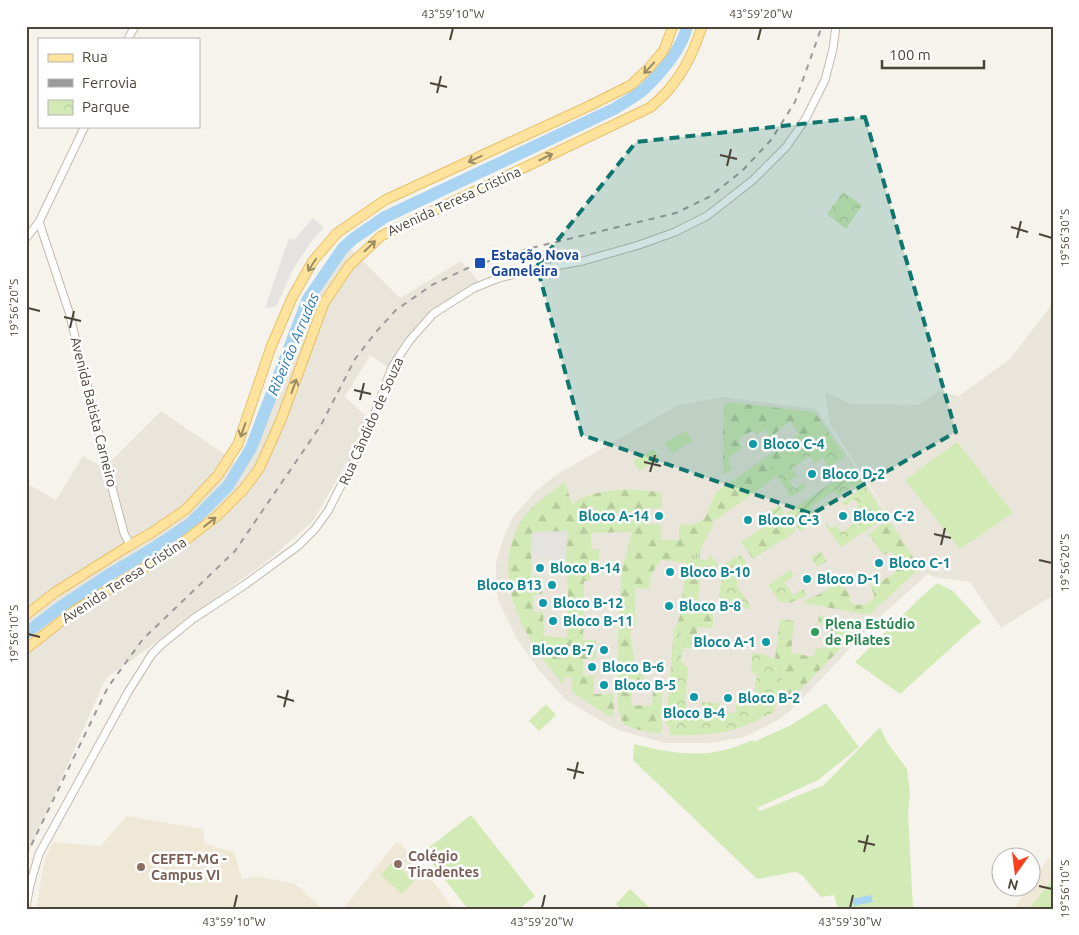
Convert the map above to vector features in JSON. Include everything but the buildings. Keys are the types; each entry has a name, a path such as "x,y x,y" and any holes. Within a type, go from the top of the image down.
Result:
{"main road":[{"name":"Avenida Teresa Cristina","path":"26,615 54,593 185,510 218,475 238,444 271,347 292,298 313,262 337,233 384,200 589,106 632,84 664,50 673,26"},
{"name":"Avenida Teresa Cristina","path":"26,649 74,610 170,552 217,516 243,490 259,469 282,420 324,302 349,266 381,236 650,107 669,90 684,70 696,47 702,26"}],"street":[{"path":"128,38 134,26"},
{"name":"Rua Cândido de Souza","path":"26,908 39,854 138,674 152,654 162,644 193,619 246,584 298,546 315,529 336,497 368,435 392,367 410,340 433,314 474,288 500,278 583,261 639,245 675,232 707,216 760,173 787,146 806,118 825,80 833,49 836,26"},
{"path":"26,238 38,222 84,128"},
{"name":"Avenida Batista Carneiro","path":"38,222 69,312 107,469 124,533 130,545"}],"highlighted area":[{"path":"865,117 956,432 812,514 582,435 537,266 636,142"}],"shaded area":[{"path":"313,218 324,228 313,239 293,269 276,307 265,308 289,238 294,240"},
{"path":"347,245 400,298 461,261 481,284 433,317 411,341 394,371 370,355 345,397 368,418 353,452 313,521 270,559 106,678 26,859 26,483 56,500 83,456 100,465 108,464 161,411 242,466 267,413 315,286"},
{"path":"1053,303 1053,595 1001,628 970,582 934,577 928,574 875,621 791,710 778,720 744,737 710,743 665,743 618,730 566,700 538,669 517,639 498,600 496,563 512,518 536,491 556,475 676,406 722,397 816,409 902,535 830,425 825,392 851,404 919,405 938,391 959,396 1010,359"},
{"path":"567,531 565,575 552,575 552,555 532,555 532,532"},
{"name":"CEFET-MG - Campus VI","path":"127,816 203,829 205,844 234,852 242,879 256,876 295,884 323,909 36,909 45,858 53,842 100,846"},
{"name":"Colégio Tiradentes","path":"395,843 401,844 454,909 343,909"},
{"path":"1048,858 1053,862 1053,909 1014,909 1021,898 1042,898 1042,867"}],"green space":[{"path":"843,192 862,205 846,229 827,214"},
{"path":"729,402 813,412 816,414 827,430 771,467 777,476 716,520 714,519 713,525 703,544 688,545 686,563 662,560 652,573 649,589 635,588 635,625 630,632 634,657 633,672 644,673 643,689 632,689 631,705 652,706 653,690 662,690 662,730 658,734 625,725 618,709 618,631 622,569 632,532 591,533 591,549 599,549 599,565 591,565 590,581 584,581 583,640 596,640 596,659 583,659 583,675 594,676 594,694 613,694 613,718 574,694 571,678 563,677 563,684 550,669 528,636 519,618 509,580 508,561 517,527 536,504 565,482 572,505 581,498 601,492 643,490 662,493 662,508 649,509 650,524 661,524 662,540 679,540 679,524 690,525 701,522 706,516 716,492 799,434 790,421 770,438 765,429 756,435 753,430 738,440 742,447 728,459 732,469 723,475 724,408 726,404","holes":["532,532 567,532 567,638 544,636 543,612 533,612 533,595 542,594 542,577 531,576"]},
{"path":"827,430 845,456 832,465 834,468 827,472 825,469 828,467 823,458 815,463 810,456 792,468 797,476 789,481 795,489 803,483 806,487 791,497 771,467"},
{"path":"686,431 692,441 672,453 665,443"},
{"path":"957,442 1013,513 960,549 905,480"},
{"path":"654,449 660,459 639,471 633,461"},
{"path":"855,471 858,475 810,507 818,519 800,531 787,513 846,473 849,474"},
{"path":"858,475 886,517 841,547 825,525 827,523 831,529 836,525 842,532 859,520 852,511 859,506 854,499 845,506 842,502 857,492 853,486 838,496 835,491"},
{"path":"779,505 785,514 765,527 759,518"},
{"path":"785,514 796,531 753,559 741,542"},
{"path":"890,522 920,568 869,615 804,603 805,600 828,589 838,578 851,597 849,599 852,604 862,605 871,601 874,595 870,587 896,573 889,562 895,558 891,551 884,555 868,534 882,524"},
{"path":"688,544 703,544 699,559 708,561 709,554 718,564 718,567 686,563"},
{"path":"820,551 827,561 817,567 811,557"},
{"path":"740,555 746,561 746,570 738,579 737,586 750,605 749,609 722,604 719,601 724,572 720,567"},
{"path":"686,563 718,567 716,578 700,577 698,602 712,603 713,628 697,627 696,648 683,648 681,633 675,628 680,616"},
{"path":"790,570 794,576 784,582 793,595 803,589 807,595 790,603 779,601 768,585"},
{"path":"937,583 953,591 981,622 900,694 855,662"},
{"path":"819,615 863,622 864,624 781,707 782,704 779,704 784,663 775,659 780,619 794,621 791,653 814,657 816,648 825,649 829,626 818,624"},
{"path":"674,628 681,633 683,648 681,660 685,666 688,666 685,710 702,712 702,702 719,703 718,711 735,713 736,704 754,705 757,673 751,673 752,653 763,654 784,663 779,704 775,705 774,712 733,730 698,735 671,735 670,726 666,725"},
{"path":"826,703 859,747 818,780 757,808 760,811 824,785 880,727 887,742 907,769 910,793 908,813 913,909 838,909 834,895 821,897 802,875 795,872 757,879 633,760 634,744 666,751 710,753 732,748 753,740 754,742 791,725"},
{"path":"546,704 556,715 539,731 529,721"},
{"path":"471,815 535,896 519,909 468,909 423,852"},
{"path":"392,862 414,881 402,894 381,875"},
{"path":"1051,881 1053,883 1053,909 1029,909 1038,898 1042,898 1042,892"},
{"path":"630,889 651,909 621,909 616,904"}],"water":[{"path":"871,895 873,902 854,906 852,899"}],"waterway":[{"name":"Ribeirão Arrudas","path":"26,633 107,576 190,524 228,486 251,448 308,299 343,248 385,217 614,109 633,98 670,61 681,43 687,26"}],"railway":[{"path":"26,856 108,687 143,639 235,551 321,425 355,359 396,310 432,285 470,267 527,249 676,213 709,197 742,171 771,140 795,102 822,26"}],"place":[{"name":"Estação Nova Gameleira","path":"480,263"},
{"name":"Bloco C-4","path":"753,444"},
{"name":"Bloco D-2","path":"812,474"},
{"name":"Bloco A-14","path":"659,516"},
{"name":"Bloco C-2","path":"843,516"},
{"name":"Bloco C-3","path":"748,520"},
{"name":"Bloco C-1","path":"879,563"},
{"name":"Bloco B-14","path":"540,568"},
{"name":"Bloco B-10","path":"670,572"},
{"name":"Bloco D-1","path":"807,579"},
{"name":"Bloco B13","path":"552,585"},
{"name":"Bloco B-12","path":"543,603"},
{"name":"Bloco B-8","path":"669,606"},
{"name":"Bloco B-11","path":"553,621"},
{"name":"Plena Estúdio de Pilates","path":"815,632"},
{"name":"Bloco A-1","path":"766,642"},
{"name":"Bloco B-7","path":"604,650"},
{"name":"Bloco B-6","path":"592,667"},
{"name":"Bloco B-5","path":"604,685"},
{"name":"Bloco B-4","path":"694,697"},
{"name":"Bloco B-2","path":"728,698"},
{"name":"Colégio Tiradentes","path":"398,864"},
{"name":"CEFET-MG - Campus VI","path":"141,867"}]}
